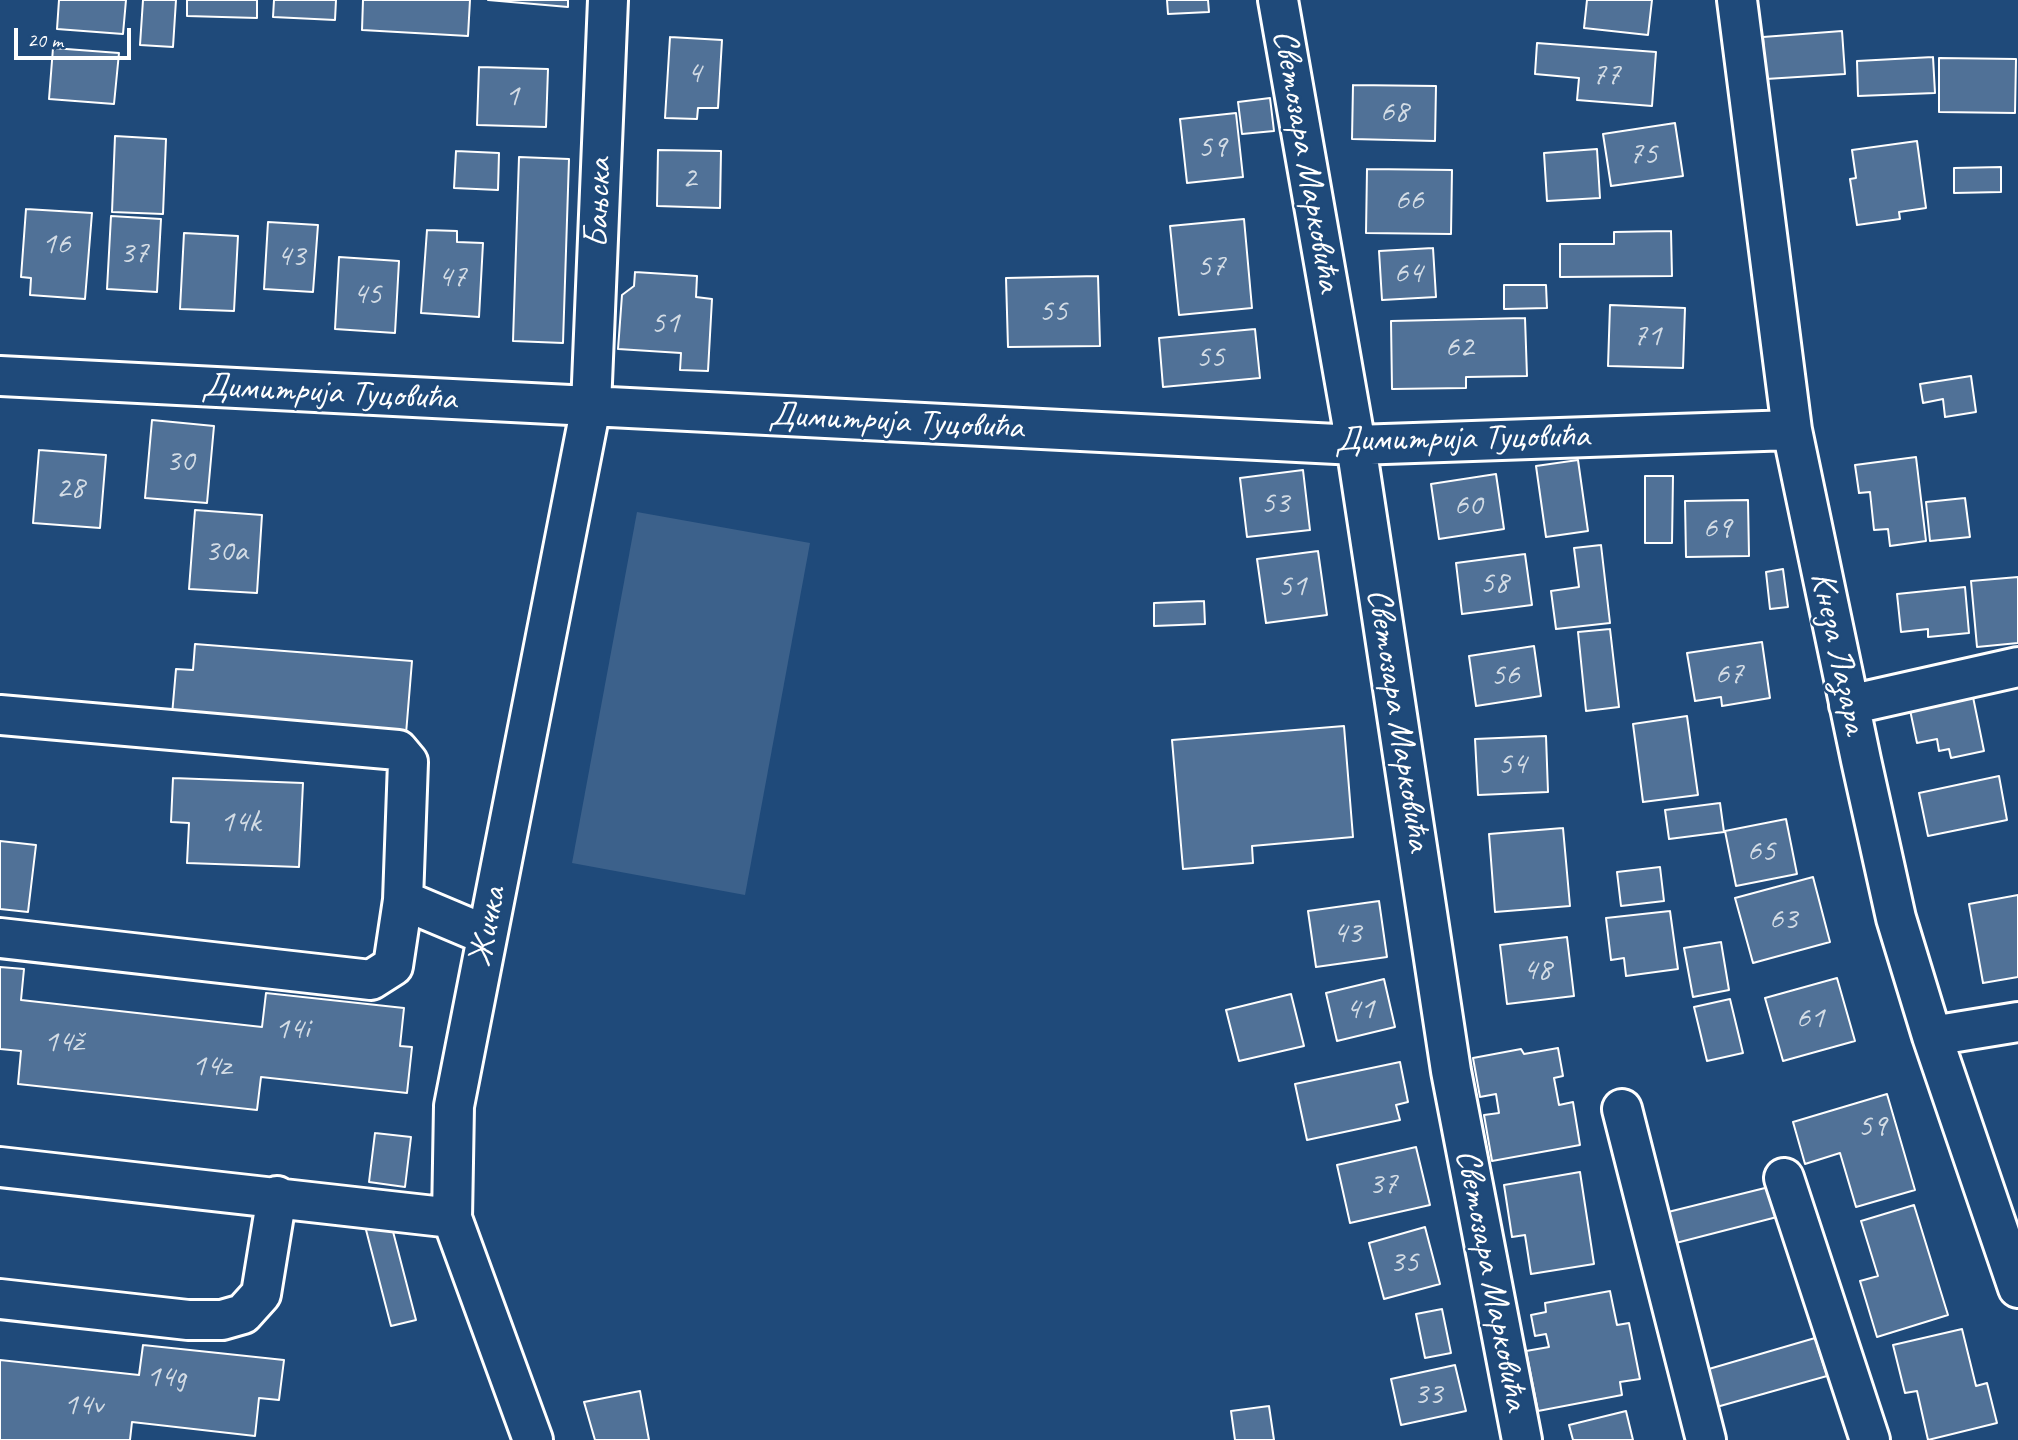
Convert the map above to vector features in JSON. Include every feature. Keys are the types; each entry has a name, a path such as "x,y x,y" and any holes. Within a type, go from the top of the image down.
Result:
{"street":[{"name":"Бањска","path":"590,407 608,0"},
{"name":"Светозара Марковића","path":"1278,0 1356,445 1451,1071 1522,1440"},
{"name":"Кнеза Лазара","path":"1737,0 1791,430 1849,705 1896,918 1932,1036 2018,1288"},
{"name":"Димитрија Туцовића","path":"0,376 1356,445 1791,430"},
{"name":"Жичка","path":"533,1440 452,1218 454,1105 590,407"},
{"path":"1849,705 2018,667"},
{"path":"0,715 398,750 408,762 403,900 393,966 372,980 0,939"},
{"path":"403,900 486,935"},
{"path":"1932,1036 2018,1022"},
{"path":"1622,1109 1706,1440"},
{"path":"0,1167 277,1196 452,1218"},
{"path":"1784,1178 1870,1440"},
{"path":"0,1299 188,1320 222,1320 243,1314 261,1294 277,1196"}],"shaded area":[{"path":"637,512 810,543 745,895 572,863"}],"building":[{"path":"59,0 126,0 123,34 57,29"},
{"path":"143,0 176,0 173,47 140,45"},
{"path":"187,0 257,0 257,18 187,16"},
{"path":"274,0 336,0 335,20 273,17"},
{"path":"363,0 470,0 468,36 362,30"},
{"path":"488,0 568,0 568,7"},
{"path":"1167,0 1208,0 1209,12 1168,14"},
{"path":"1587,0 1652,0 1648,35 1584,28"},
{"path":"1842,31 1845,74 1766,79 1763,37"},
{"path":"670,37 722,40 718,108 698,108 697,119 665,118"},
{"path":"1537,43 1656,52 1652,106 1577,100 1579,78 1535,74"},
{"path":"53,48 119,53 114,104 49,99"},
{"path":"1933,57 1935,93 1858,96 1857,61"},
{"path":"1939,58 2016,59 2015,113 1939,112"},
{"path":"479,67 548,69 546,127 477,125"},
{"path":"1353,85 1436,86 1435,141 1352,139"},
{"path":"1270,98 1274,131 1242,134 1238,102"},
{"path":"1236,113 1243,177 1187,183 1180,119"},
{"path":"1675,123 1683,176 1611,186 1603,134"},
{"path":"115,136 166,139 163,214 112,212"},
{"path":"1917,141 1926,208 1899,212 1900,219 1857,225 1850,179 1856,178 1852,150"},
{"path":"1597,149 1600,198 1547,201 1544,153"},
{"path":"658,150 721,151 720,208 657,206"},
{"path":"456,151 499,153 498,190 454,188"},
{"path":"519,157 569,159 563,343 513,341"},
{"path":"2001,167 2001,192 1954,193 1954,168"},
{"path":"1367,169 1452,170 1451,234 1366,233"},
{"path":"26,209 92,213 85,299 30,295 31,278 21,277"},
{"path":"111,216 161,219 157,292 107,289"},
{"path":"1244,219 1252,308 1179,315 1170,226"},
{"path":"268,222 318,225 313,292 264,289"},
{"path":"427,230 457,231 457,242 483,243 479,317 421,313"},
{"path":"1671,231 1672,276 1560,277 1560,244 1614,244 1614,232"},
{"path":"184,233 238,236 234,311 180,309"},
{"path":"1433,248 1436,297 1382,300 1379,251"},
{"path":"339,257 399,261 395,333 335,329"},
{"path":"635,272 697,276 696,297 712,299 708,371 680,370 681,353 618,349 622,295 634,286"},
{"path":"1098,276 1100,346 1008,347 1006,278"},
{"path":"1504,285 1546,285 1547,308 1504,309"},
{"path":"1610,305 1685,308 1683,368 1608,366"},
{"path":"1525,318 1527,376 1466,377 1466,388 1392,389 1391,321"},
{"path":"1255,329 1260,378 1163,387 1159,338"},
{"path":"1971,376 1976,412 1945,417 1943,399 1923,403 1920,384"},
{"path":"152,420 214,426 207,503 145,498"},
{"path":"39,450 106,455 100,528 33,523"},
{"path":"1916,457 1926,541 1890,546 1888,529 1874,530 1870,492 1859,493 1855,465"},
{"path":"1578,460 1588,531 1546,537 1536,466"},
{"path":"1303,470 1310,530 1247,537 1240,478"},
{"path":"1496,474 1504,529 1439,539 1431,484"},
{"path":"1645,476 1673,476 1672,543 1645,543"},
{"path":"1965,498 1970,537 1930,541 1926,502"},
{"path":"1748,500 1749,556 1686,557 1685,501"},
{"path":"195,510 262,515 257,593 189,589"},
{"path":"1601,545 1610,623 1556,629 1551,591 1579,587 1574,548"},
{"path":"1318,551 1327,615 1266,623 1257,559"},
{"path":"1525,554 1532,605 1462,614 1456,563"},
{"path":"1783,569 1788,607 1770,609 1766,572"},
{"path":"2018,577 2018,643 1977,647 1971,581"},
{"path":"1965,587 1969,633 1928,637 1928,629 1901,632 1897,594"},
{"path":"1204,601 1205,624 1154,626 1154,603"},
{"path":"1610,629 1619,707 1586,711 1578,632"},
{"path":"1762,642 1770,698 1722,706 1721,697 1695,701 1687,653"},
{"path":"195,644 412,661 406,734 172,715 176,669 193,670"},
{"path":"1534,646 1541,696 1476,706 1469,656"},
{"path":"1973,697 1984,751 1951,758 1949,749 1939,751 1937,739 1917,743 1910,710"},
{"path":"1687,716 1698,795 1643,802 1633,724"},
{"path":"1344,726 1353,837 1252,846 1253,863 1183,869 1172,740"},
{"path":"1546,736 1548,792 1478,795 1475,739"},
{"path":"1999,776 2007,820 1928,836 1919,793"},
{"path":"173,778 303,783 299,867 187,863 189,823 171,822"},
{"path":"1720,803 1724,832 1669,839 1665,810"},
{"path":"1786,819 1797,874 1736,886 1725,831"},
{"path":"1563,828 1570,906 1495,912 1489,834"},
{"path":"0,841 36,845 28,912 0,909"},
{"path":"1660,867 1664,901 1621,906 1617,872"},
{"path":"1813,877 1830,942 1753,963 1735,898"},
{"path":"2018,895 2018,977 1983,983 1969,904"},
{"path":"1379,901 1387,957 1316,967 1308,911"},
{"path":"1670,911 1678,969 1626,976 1624,958 1611,960 1606,918"},
{"path":"1567,937 1574,996 1507,1004 1500,945"},
{"path":"1721,942 1729,990 1693,997 1684,948"},
{"path":"0,967 24,969 21,1000 262,1027 266,993 404,1008 400,1046 412,1047 407,1093 261,1077 257,1110 18,1084 21,1051 0,1049"},
{"path":"1837,978 1855,1041 1783,1061 1765,998"},
{"path":"1384,979 1395,1027 1337,1041 1326,993"},
{"path":"1291,994 1304,1046 1239,1061 1226,1010"},
{"path":"1730,999 1743,1053 1707,1061 1694,1007"},
{"path":"1558,1048 1563,1076 1554,1078 1559,1105 1573,1102 1580,1145 1492,1161 1484,1115 1499,1113 1496,1094 1480,1097 1473,1058 1521,1049 1524,1054"},
{"path":"1400,1062 1408,1102 1396,1105 1400,1120 1307,1140 1295,1084"},
{"path":"1887,1094 1915,1190 1856,1207 1840,1153 1805,1164 1793,1122"},
{"path":"375,1133 411,1137 405,1187 369,1182"},
{"path":"1416,1147 1430,1205 1350,1223 1337,1165"},
{"path":"1580,1172 1594,1264 1531,1274 1525,1235 1512,1237 1504,1185"},
{"path":"1769,1187 1777,1217 1672,1244 1664,1213"},
{"path":"1914,1205 1948,1315 1877,1337 1860,1281 1878,1276 1861,1221"},
{"path":"390,1220 416,1320 391,1326 365,1226"},
{"path":"1425,1227 1440,1284 1384,1299 1369,1243"},
{"path":"1610,1291 1617,1325 1629,1323 1640,1379 1620,1382 1622,1395 1538,1411 1526,1351 1549,1347 1546,1334 1535,1336 1531,1315 1546,1312 1545,1303"},
{"path":"1442,1309 1451,1353 1425,1358 1416,1314"},
{"path":"1962,1329 1976,1386 1987,1383 1997,1423 1928,1440 1917,1391 1905,1393 1893,1345"},
{"path":"1815,1338 1827,1376 1713,1408 1702,1371"},
{"path":"143,1345 284,1360 279,1400 259,1398 255,1436 132,1422 130,1440 0,1440 0,1360 139,1375"},
{"path":"1455,1365 1466,1411 1401,1425 1391,1379"},
{"path":"640,1391 649,1440 595,1440 584,1402"},
{"path":"1269,1406 1274,1440 1235,1440 1231,1411"},
{"path":"1626,1411 1633,1440 1573,1440 1569,1425"}]}
